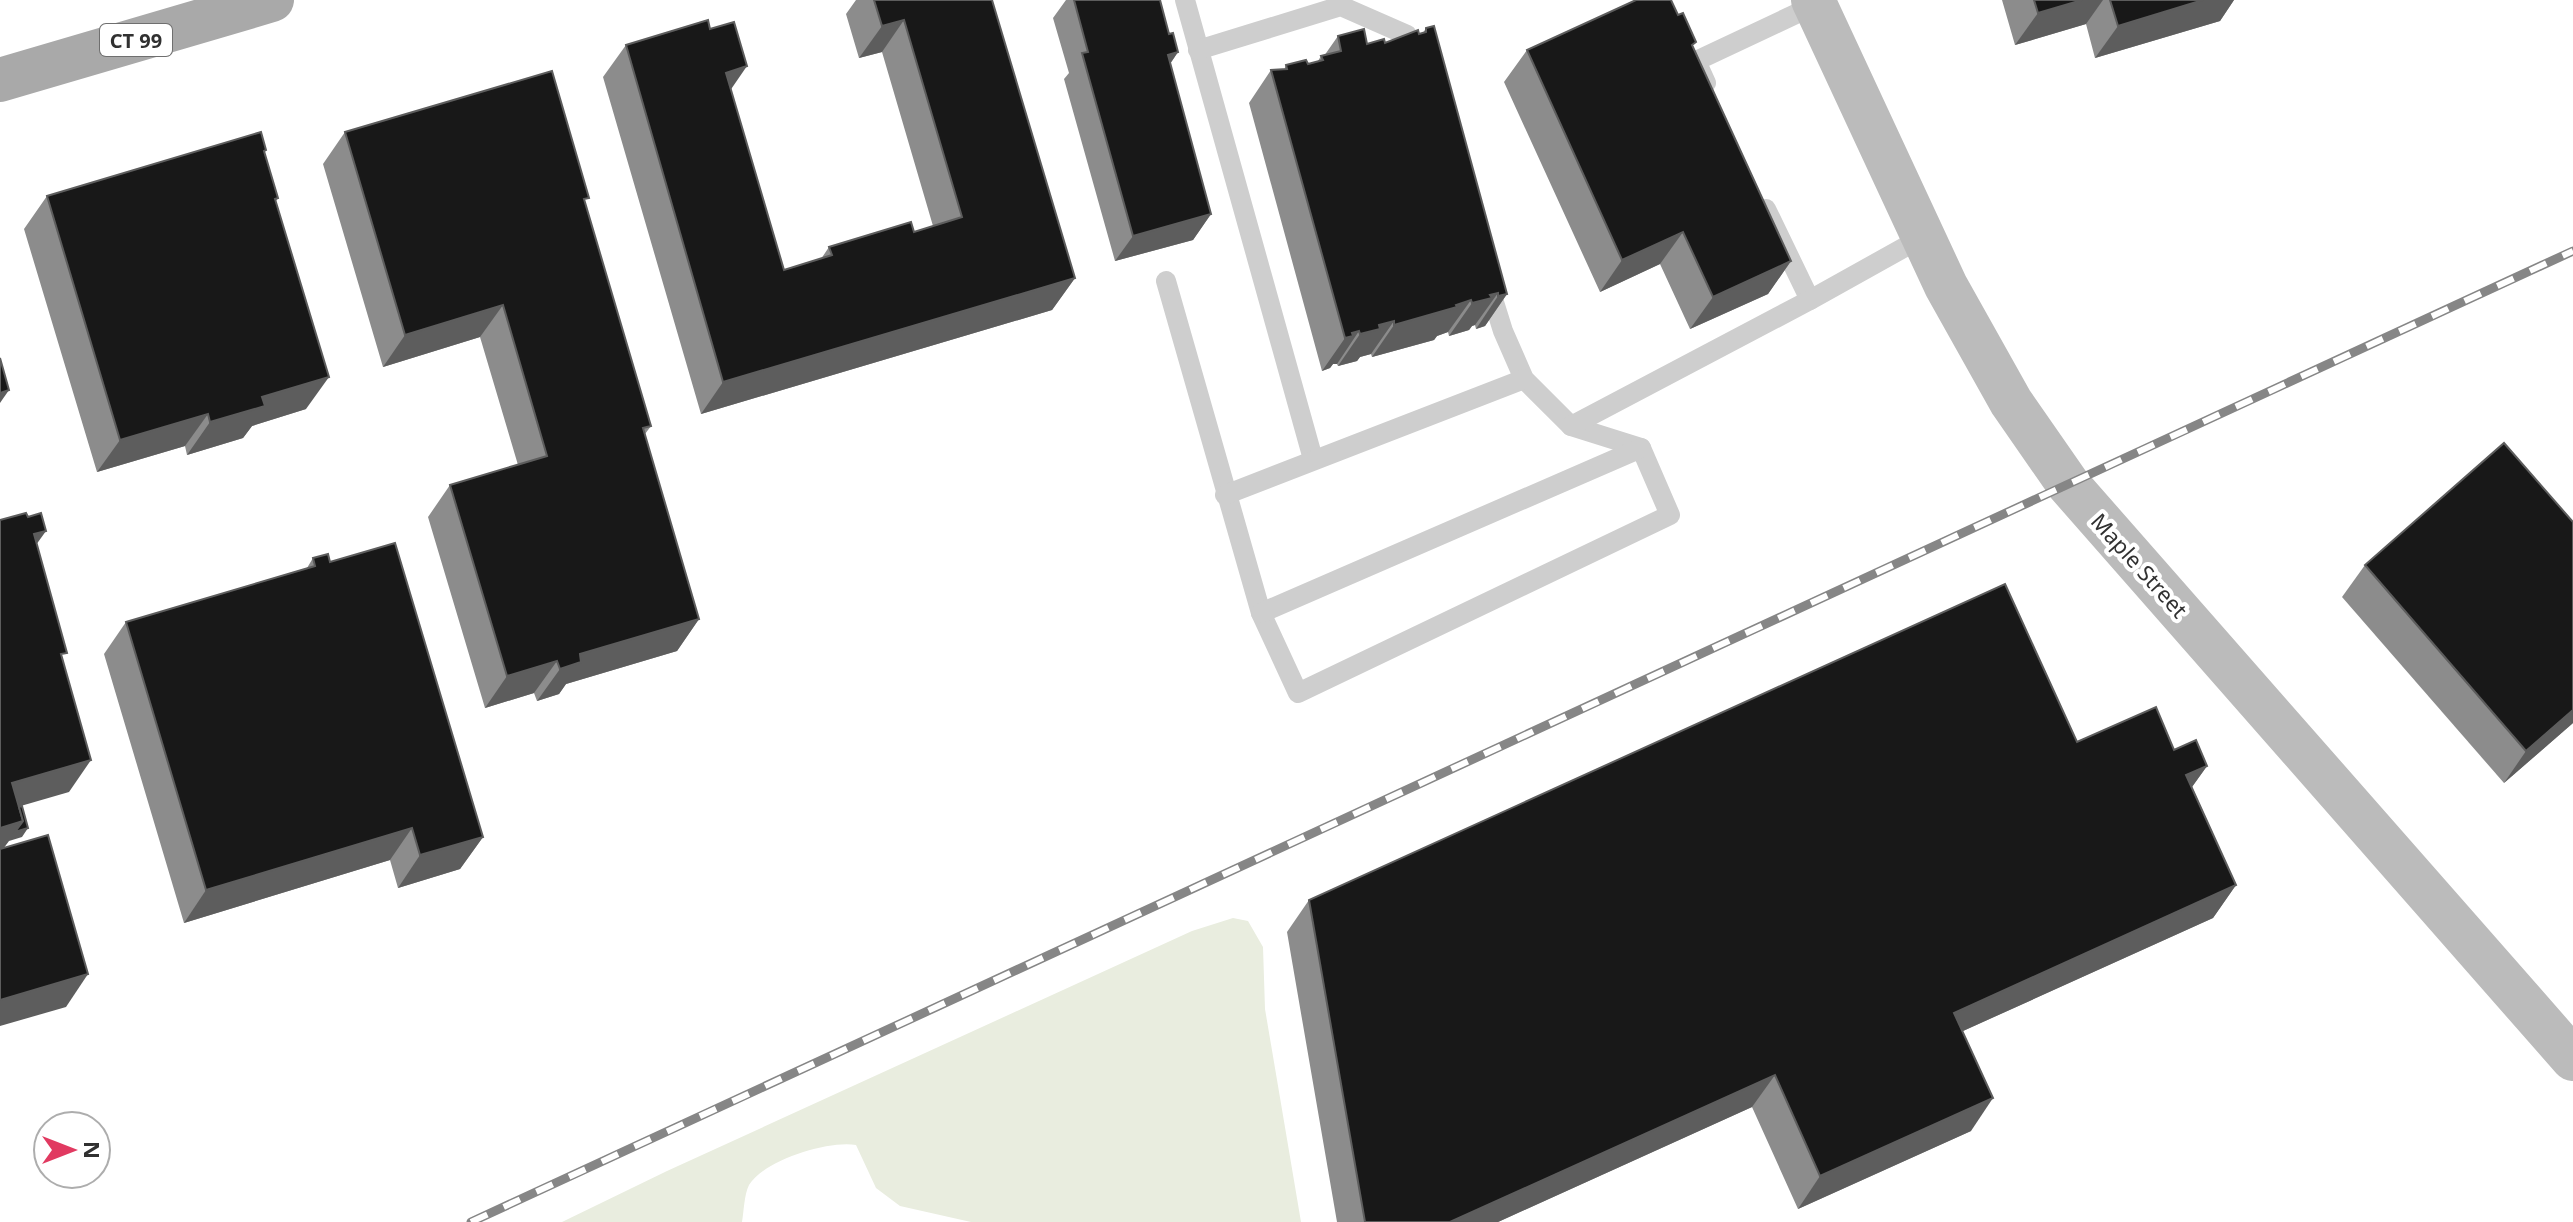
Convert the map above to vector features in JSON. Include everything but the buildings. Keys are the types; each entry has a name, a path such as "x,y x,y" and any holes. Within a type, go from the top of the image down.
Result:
{"main road":[{"name":"CT 99","path":"0,80 272,0"},
{"name":"Maple Street","path":"1814,2 1946,286 2011,402 2068,484 2573,1059"}],"lane":[{"path":"1185,0 1313,459"},
{"path":"1716,103 1696,61 1814,2"},
{"path":"1198,50 1340,3 1407,35 1418,54 1427,83"},
{"path":"1756,188 1810,300"},
{"path":"1571,426 1923,237"},
{"path":"1166,281 1261,613 1298,693 1670,515 1641,448 1571,426 1524,379 1503,331 1480,258"},
{"path":"1225,495 1524,379"},
{"path":"1261,613 1641,448"}],"shaded area":[{"path":"1233,918 1248,921 1263,947 1265,1009 1301,1222 971,1222 900,1206 876,1188 856,1145 844,1144 798,1154 757,1176 747,1189 742,1222 562,1222 1192,931"}],"railway":[{"path":"471,1222 2573,251"}]}
